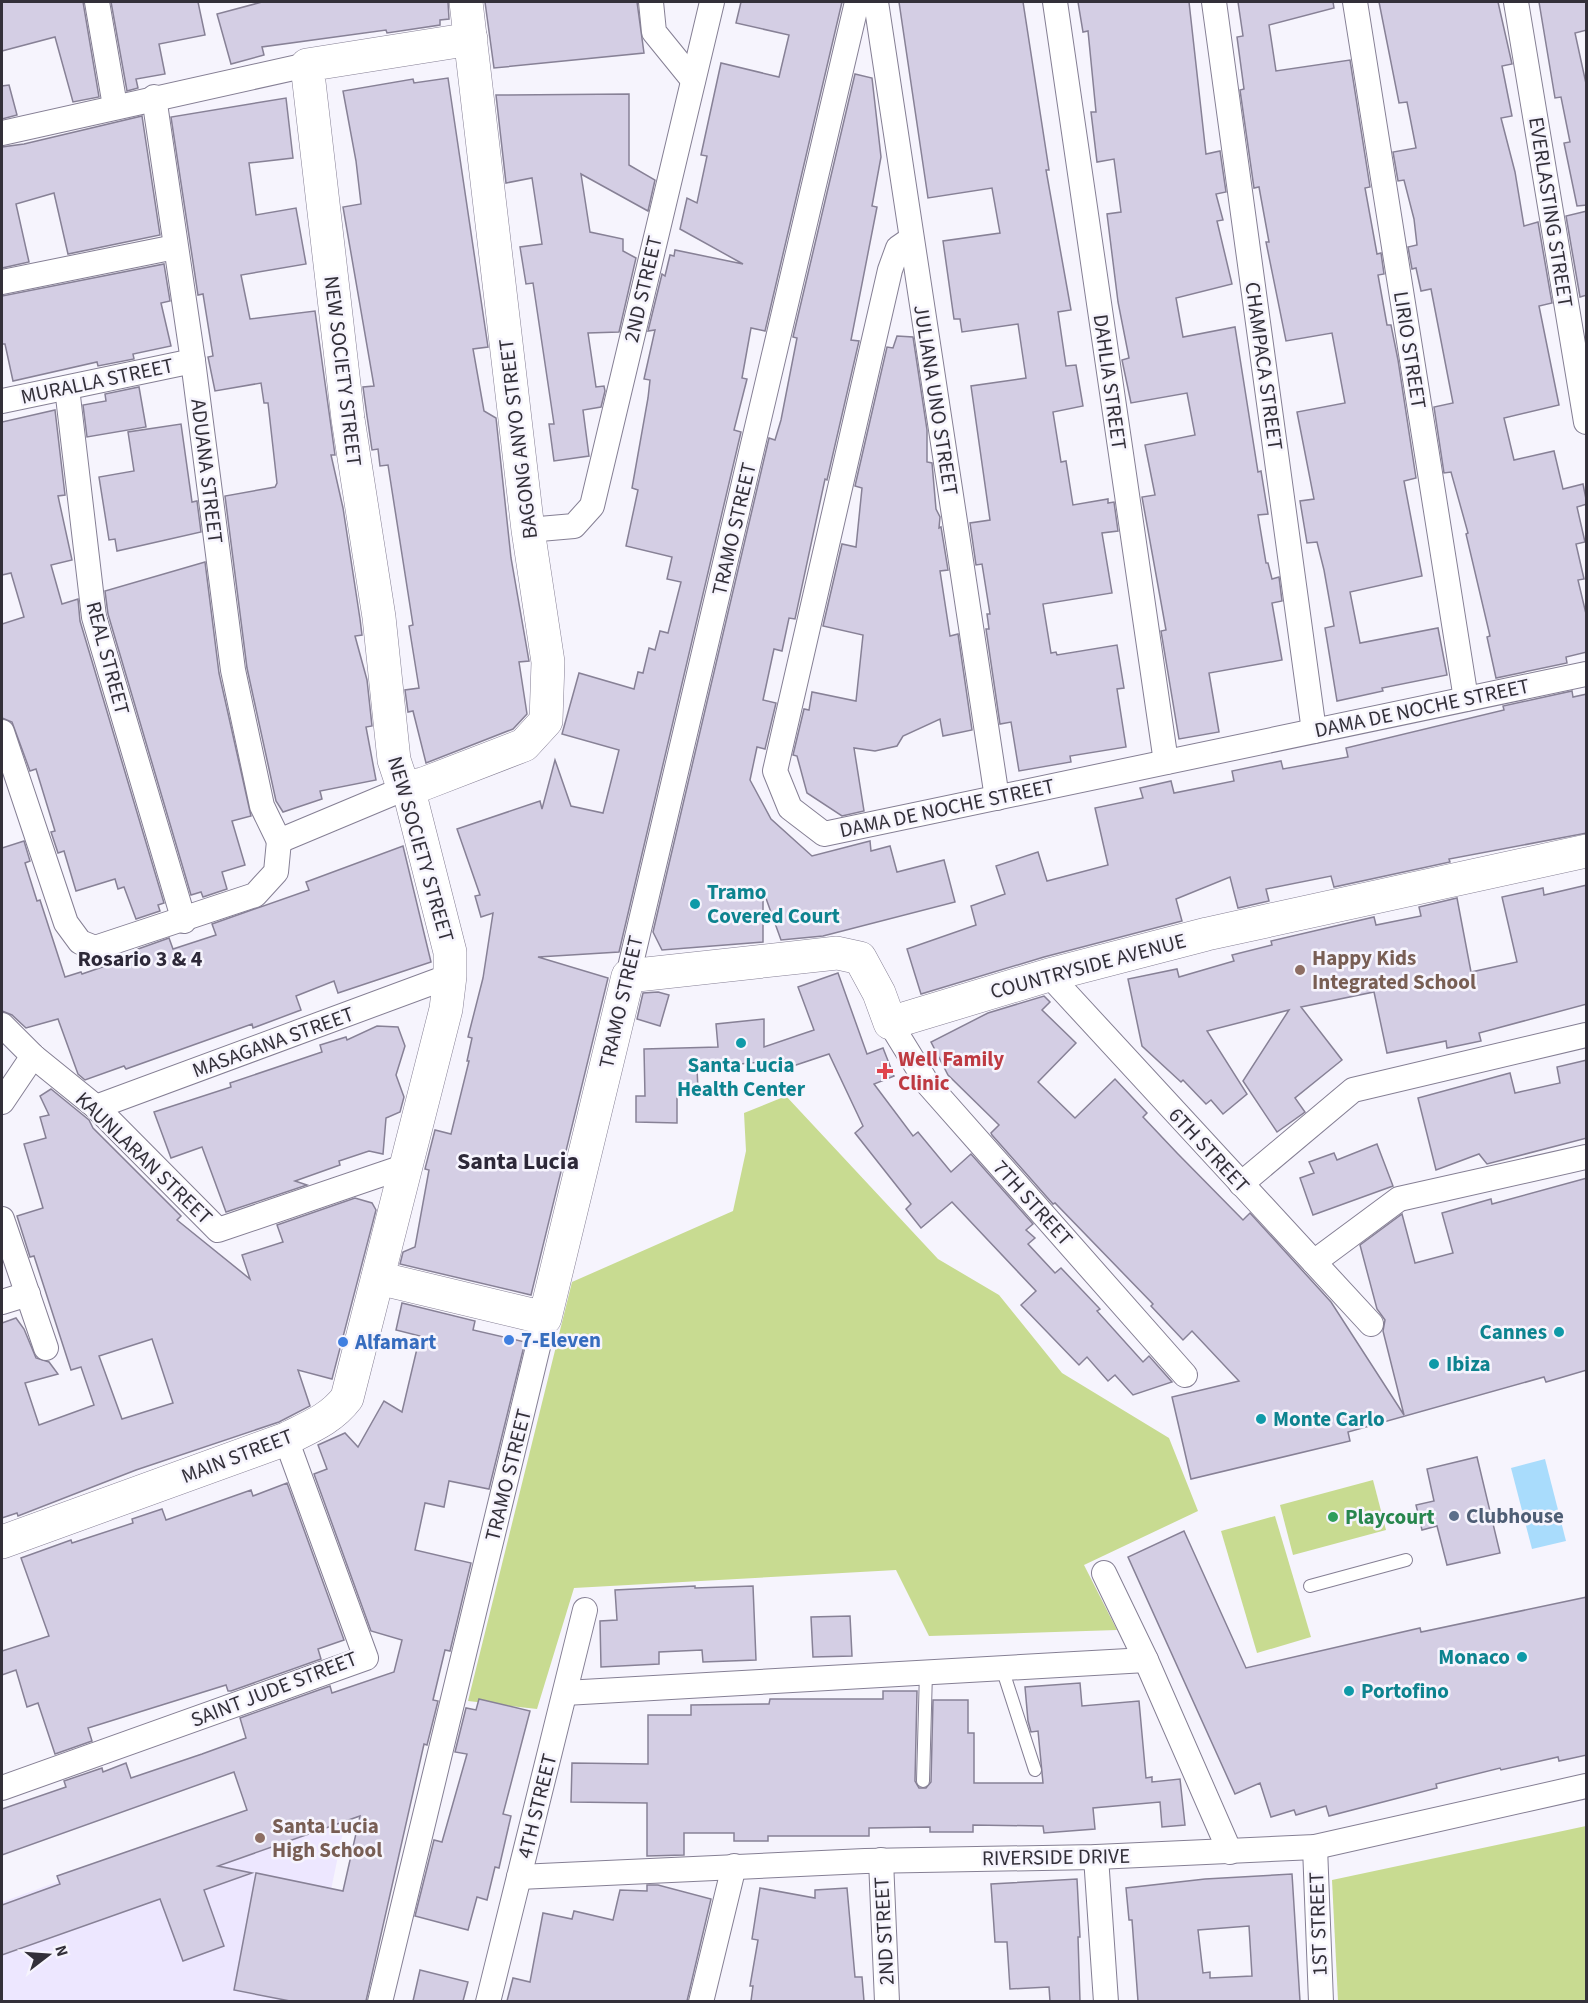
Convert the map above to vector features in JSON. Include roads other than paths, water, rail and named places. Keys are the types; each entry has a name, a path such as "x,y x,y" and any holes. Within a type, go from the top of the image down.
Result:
{"street":[{"path":"97,2 115,106"},
{"name":"BAGONG ANYO STREET","path":"408,787 423,784 524,745 546,721 548,662 528,530 466,2"},
{"path":"651,2 654,32 693,80"},
{"name":"2ND STREET","path":"528,530 574,526 592,506 712,2"},
{"name":"TRAMO STREET","path":"380,2001 628,976 672,778 718,598 857,2"},
{"name":"JULIANA UNO STREET","path":"876,2 997,798"},
{"name":"DAHLIA STREET","path":"1055,2 1166,762"},
{"name":"CHAMPACA STREET","path":"1215,2 1314,731"},
{"name":"LIRIO STREET","path":"1355,2 1466,699"},
{"name":"EVERLASTING STREET","path":"1516,2 1587,422"},
{"path":"2,133 154,97 307,65 471,39"},
{"name":"NEW SOCIETY STREET","path":"307,65 348,418 378,617 394,760 400,778 408,787 450,952 446,1009 378,1278"},
{"name":"ADUANA STREET","path":"154,97 193,361 233,670 262,806 279,841"},
{"name":"DAMA DE NOCHE STREET","path":"911,239 898,248 890,270 775,771 790,808 824,834 1587,674"},
{"path":"2,282 175,247"},
{"name":"MURALLA STREET","path":"2,401 193,361"},
{"name":"REAL STREET","path":"67,387 93,616 184,921"},
{"path":"2,732 66,923 80,942 95,948 184,921 255,895 276,872 279,841 408,787"},
{"name":"COUNTRYSIDE AVENUE","path":"890,1023 1048,975 1207,934 1587,851"},
{"path":"628,976 837,953 860,958 879,993 890,1023"},
{"name":"6TH STREET","path":"1048,975 1371,1324"},
{"name":"MASAGANA STREET","path":"96,1107 450,976"},
{"name":"7TH STREET","path":"890,1023 927,1083 1185,1375"},
{"name":"KAUNLARAN STREET","path":"2,1025 33,1056 96,1107 218,1230 406,1166"},
{"path":"1241,1184 1353,1090 1587,1035"},
{"path":"2,1102 33,1056"},
{"path":"1314,1262 1399,1199 1587,1157"},
{"path":"2,1219 46,1348"},
{"path":"378,1278 545,1318"},
{"name":"MAIN STREET","path":"2,1542 286,1438 323,1421 338,1411 347,1398 378,1278"},
{"path":"2,1302 28,1294"},
{"name":"SAINT JUDE STREET","path":"2,1788 366,1658 286,1438"},
{"path":"1104,1573 1146,1660 1230,1852"},
{"name":"4TH STREET","path":"488,2001 585,1610"},
{"path":"565,1693 1146,1660"},
{"name":"RIVERSIDE DRIVE","path":"519,1877 881,1860 1096,1857 1315,1847 1587,1786"},
{"name":"1ST STREET","path":"1315,1847 1321,2001"},
{"path":"1096,1857 1106,2001"},
{"name":"2ND STREET","path":"881,1860 887,2001"},
{"path":"701,2001 734,1866"}],"lane":[{"path":"1310,1586 1406,1560"},
{"path":"1002,1668 1035,1770"},
{"path":"923,1781 926,1672"}],"water":[{"path":"1545,1459 1566,1541 1532,1549 1511,1468"}],"place":[{"name":"Tramo Covered Court","path":"695,904"},
{"name":"Happy Kids Integrated School","path":"1300,970"},
{"name":"Santa Lucia Health Center","path":"741,1043"},
{"name":"Well Family Clinic","path":"885,1071"},
{"name":"Cannes","path":"1559,1332"},
{"name":"7-Eleven","path":"509,1340"},
{"name":"Alfamart","path":"343,1342"},
{"name":"Ibiza","path":"1434,1364"},
{"name":"Monte Carlo","path":"1261,1419"},
{"name":"Clubhouse","path":"1454,1516"},
{"name":"Playcourt","path":"1333,1517"},
{"name":"Monaco","path":"1522,1657"},
{"name":"Portofino","path":"1349,1691"},
{"name":"Santa Lucia High School","path":"260,1838"}],"district":[{"name":"Rosario 3 & 4","path":"140,959"},
{"name":"Santa Lucia","path":"518,1161"}]}
